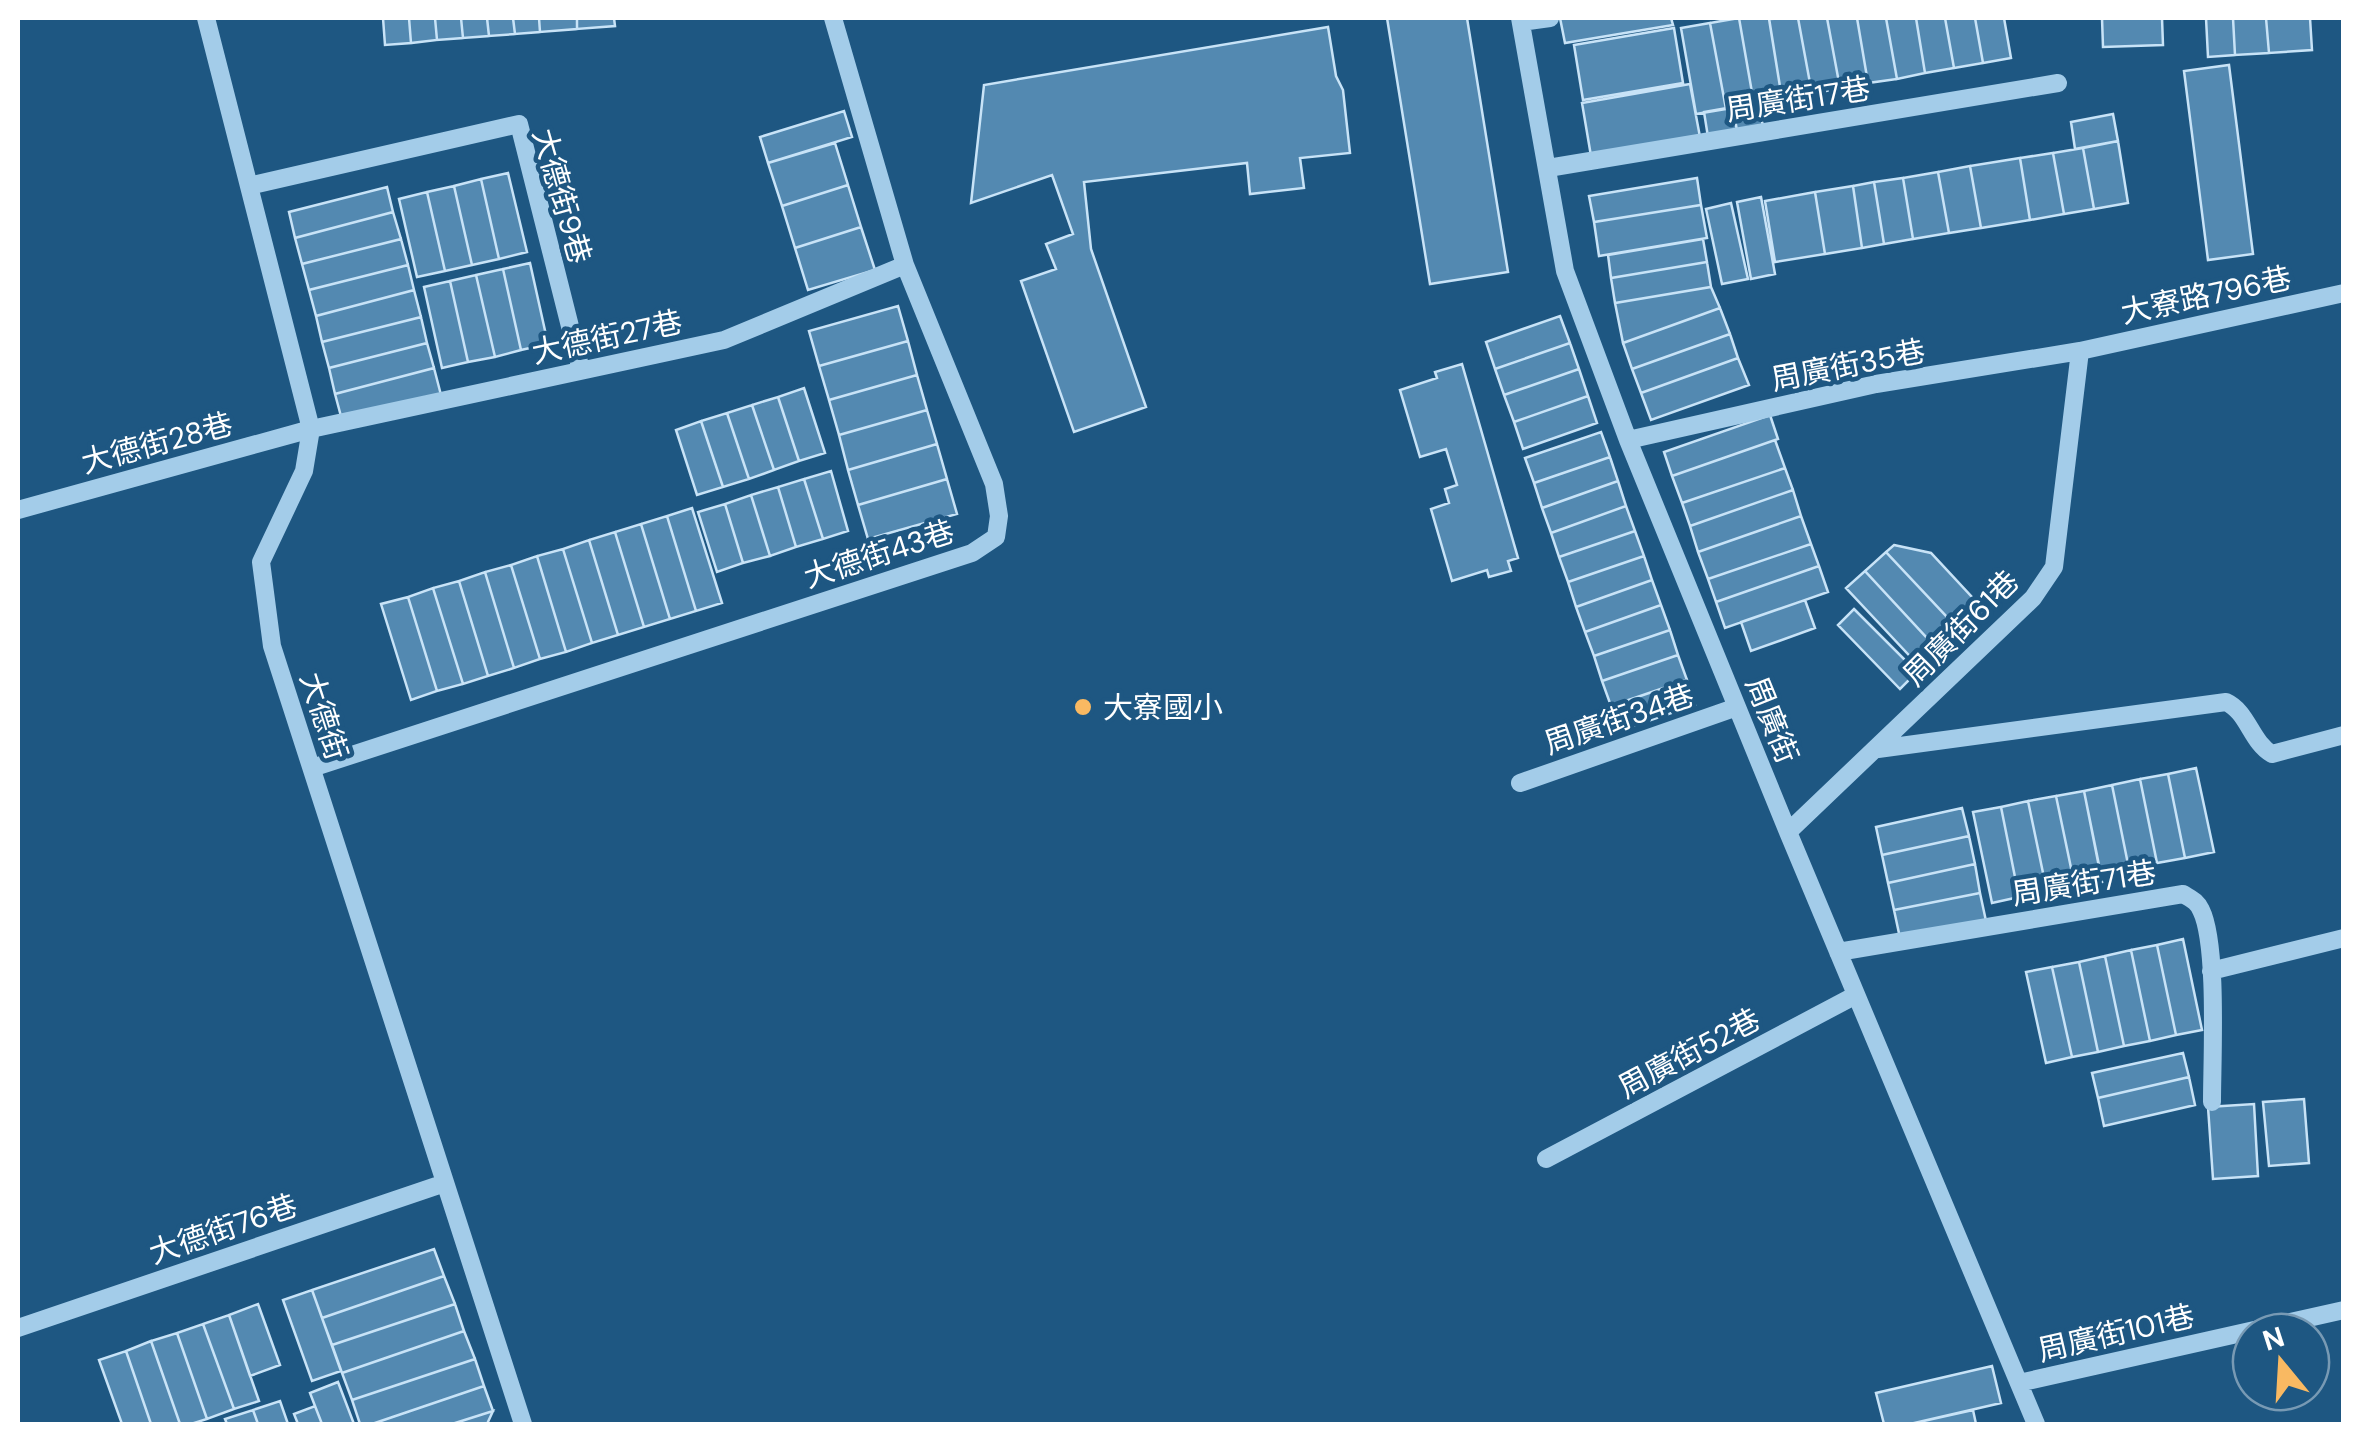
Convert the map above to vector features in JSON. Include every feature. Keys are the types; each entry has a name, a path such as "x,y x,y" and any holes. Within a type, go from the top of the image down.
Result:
{"street":[{"name":"大德街","path":"206,18 312,430 304,470 260,562 272,646 523,1424"},
{"name":"大德街43巷","path":"312,768 972,553 996,538 999,516 994,484 904,265 833,18"},
{"path":"1521,20 1550,18"},
{"name":"周廣街","path":"1521,20 1566,271 1628,440 2036,1424"},
{"name":"周廣街17巷","path":"1548,168 2058,83"},
{"name":"大德街9巷","path":"249,186 519,124 580,370"},
{"name":"大德街27巷","path":"312,430 724,340 904,265"},
{"name":"大寮路796巷","path":"2080,351 2344,293"},
{"name":"周廣街35巷","path":"1628,440 1876,384 2080,351"},
{"name":"周廣街61巷","path":"1788,832 2034,598 2054,567 2080,351"},
{"name":"大德街28巷","path":"18,510 312,430"},
{"path":"1878,749 2226,702 2236,707 2260,745 2272,754 2344,734"},
{"name":"周廣街34巷","path":"1520,783 1737,707"},
{"name":"周廣街71巷","path":"1838,952 2183,894 2196,901 2204,913 2211,971 2212,1102"},
{"path":"2211,971 2344,938"},
{"name":"周廣街52巷","path":"1546,1159 1856,995"},
{"name":"大德街76巷","path":"18,1328 445,1182"},
{"name":"周廣街101巷","path":"2018,1384 2344,1310"}],"building":[{"path":"383,18 409,18 411,43 385,45"},
{"path":"409,18 435,18 437,40 411,43"},
{"path":"435,18 461,18 463,38 437,40"},
{"path":"461,18 487,18 489,36 463,38"},
{"path":"487,18 513,18 515,34 489,36"},
{"path":"513,18 539,18 540,32 515,34"},
{"path":"539,18 577,18 577,29 540,32"},
{"path":"577,18 614,18 615,26 577,29"},
{"path":"1387,18 1467,18 1508,272 1430,284"},
{"path":"1560,18 1671,18 1673,25 1565,43"},
{"path":"1739,18 1769,18 1782,99 1754,104"},
{"path":"1739,18 1754,104 1726,109 1710,23"},
{"path":"1798,18 1827,18 1840,88 1812,94"},
{"path":"1798,18 1812,94 1782,99 1769,19"},
{"path":"1827,18 1857,18 1868,83 1840,88"},
{"path":"1857,18 1886,18 1897,79 1868,83"},
{"path":"1886,18 1916,18 1925,73 1897,79"},
{"path":"1916,18 1945,18 1954,68 1925,73"},
{"path":"1945,18 1975,18 1983,63 1954,68"},
{"path":"1975,18 2004,18 2011,58 1983,63"},
{"path":"2102,18 2162,18 2163,45 2103,47"},
{"path":"2206,18 2233,18 2235,55 2208,57"},
{"path":"2233,18 2266,18 2269,53 2235,55"},
{"path":"2266,18 2310,18 2312,50 2269,53"},
{"path":"1710,23 1726,109 1696,114 1681,28"},
{"path":"1328,27 1336,76 1343,90 1350,153 1300,158 1304,188 1250,194 1247,163 1084,182 1091,249 1146,407 1074,432 1021,281 1056,269 1046,244 1073,234 1052,175 971,203 984,85"},
{"path":"1674,28 1683,83 1583,100 1574,45"},
{"path":"2229,65 2253,254 2208,260 2184,71"},
{"path":"1690,84 1700,137 1591,156 1582,103"},
{"path":"1759,103 1763,127 1737,131 1733,107"},
{"path":"1733,107 1737,131 1708,137 1704,112"},
{"path":"844,111 852,137 768,163 760,137"},
{"path":"2113,114 2118,141 2075,149 2071,122"},
{"path":"2118,141 2128,203 2094,209 2083,148"},
{"path":"835,143 848,185 782,206 768,163"},
{"path":"2083,148 2094,209 2064,214 2053,153"},
{"path":"2053,153 2064,214 2030,220 2020,158"},
{"path":"2020,158 2030,220 1981,228 1970,166"},
{"path":"1970,166 1981,228 1949,233 1938,172"},
{"path":"1938,172 1949,233 1913,239 1903,178"},
{"path":"508,173 527,252 499,259 481,179"},
{"path":"1697,178 1701,205 1594,222 1589,196"},
{"path":"1903,178 1913,239 1884,244 1874,182"},
{"path":"481,179 499,259 472,265 454,186"},
{"path":"1874,182 1884,244 1862,248 1853,186"},
{"path":"848,185 861,227 795,248 782,206"},
{"path":"454,186 472,265 445,271 427,192"},
{"path":"1853,186 1862,248 1825,254 1815,192"},
{"path":"387,187 393,212 295,238 289,212"},
{"path":"427,192 445,271 417,277 399,199"},
{"path":"1815,192 1825,254 1775,262 1765,201"},
{"path":"1761,197 1775,274 1751,279 1737,202"},
{"path":"1731,203 1748,279 1722,284 1706,209"},
{"path":"1701,205 1707,238 1599,256 1594,222"},
{"path":"393,212 401,239 302,264 295,238"},
{"path":"861,227 875,270 808,290 795,248"},
{"path":"401,239 408,265 309,290 302,264"},
{"path":"1703,239 1707,262 1611,278 1608,255"},
{"path":"1707,262 1711,287 1615,303 1611,278"},
{"path":"530,263 548,344 521,350 503,269"},
{"path":"408,265 414,290 316,316 309,290"},
{"path":"503,269 521,350 495,357 476,275"},
{"path":"476,275 495,357 468,362 450,281"},
{"path":"450,281 468,362 442,368 424,287"},
{"path":"1711,287 1720,308 1623,343 1615,303"},
{"path":"414,290 421,317 322,342 316,316"},
{"path":"898,306 908,341 819,366 809,331"},
{"path":"1720,308 1730,334 1632,369 1623,343"},
{"path":"1560,316 1570,343 1495,369 1486,342"},
{"path":"421,317 427,343 329,368 322,342"},
{"path":"1730,334 1738,358 1641,393 1632,369"},
{"path":"908,341 917,375 829,400 819,366"},
{"path":"427,343 434,368 335,394 329,368"},
{"path":"1570,343 1579,369 1504,395 1495,369"},
{"path":"1738,358 1749,385 1651,420 1641,393"},
{"path":"1462,364 1518,558 1508,561 1511,571 1489,577 1487,570 1452,581 1431,509 1449,503 1445,489 1457,485 1446,449 1420,457 1400,390 1437,378 1435,372"},
{"path":"434,368 441,395 342,420 335,394"},
{"path":"1579,369 1588,396 1514,422 1504,395"},
{"path":"917,375 927,410 839,435 829,400"},
{"path":"804,388 825,453 799,461 778,397"},
{"path":"1588,396 1597,423 1523,449 1514,422"},
{"path":"778,397 799,461 774,470 752,405"},
{"path":"752,405 774,470 749,479 727,413"},
{"path":"927,410 937,444 848,470 839,435"},
{"path":"727,413 749,479 723,487 701,421"},
{"path":"1770,415 1778,439 1672,476 1664,452"},
{"path":"701,421 723,487 697,495 676,430"},
{"path":"1601,432 1610,457 1534,483 1525,458"},
{"path":"1775,440 1785,468 1682,503 1672,476"},
{"path":"937,444 947,479 858,505 848,470"},
{"path":"1610,457 1618,481 1542,508 1534,483"},
{"path":"1785,468 1793,490 1690,526 1682,503"},
{"path":"831,471 848,531 823,539 804,479"},
{"path":"804,479 823,539 796,547 778,487"},
{"path":"947,479 957,514 868,539 858,505"},
{"path":"1618,481 1626,506 1551,533 1542,508"},
{"path":"778,487 796,547 770,556 751,495"},
{"path":"1793,490 1801,516 1698,552 1690,526"},
{"path":"751,495 770,556 743,563 725,504"},
{"path":"725,504 743,563 717,572 698,512"},
{"path":"1626,506 1635,531 1559,557 1551,533"},
{"path":"692,508 722,603 696,611 667,516"},
{"path":"667,516 696,611 670,619 641,524"},
{"path":"1801,516 1811,544 1708,579 1698,552"},
{"path":"641,524 670,619 644,627 615,532"},
{"path":"1635,531 1644,556 1568,582 1559,557"},
{"path":"615,532 644,627 618,635 589,540"},
{"path":"589,540 618,635 592,643 563,549"},
{"path":"1811,544 1819,566 1716,602 1708,579"},
{"path":"1894,545 1931,553 1984,610 1961,632 1886,552"},
{"path":"563,549 592,643 566,652 537,556"},
{"path":"1886,552 1961,632 1939,651 1865,571"},
{"path":"537,556 566,652 540,659 511,565"},
{"path":"1644,556 1652,580 1576,607 1568,582"},
{"path":"511,565 540,659 514,668 485,572"},
{"path":"1819,566 1828,592 1725,628 1716,602"},
{"path":"1865,571 1939,651 1921,668 1846,588"},
{"path":"485,572 514,668 488,676 459,581"},
{"path":"1652,580 1661,605 1585,632 1576,607"},
{"path":"459,581 488,676 463,684 433,588"},
{"path":"433,588 463,684 437,691 408,597"},
{"path":"408,597 437,691 411,700 381,604"},
{"path":"1805,600 1815,628 1751,651 1741,622"},
{"path":"1661,605 1670,630 1594,656 1585,632"},
{"path":"1854,609 1917,672 1900,689 1838,625"},
{"path":"1670,630 1678,655 1602,681 1594,656"},
{"path":"1678,655 1687,680 1611,706 1602,681"},
{"path":"1687,680 1695,705 1619,731 1611,706"},
{"path":"2196,768 2214,852 2185,858 2168,774"},
{"path":"2168,774 2185,858 2157,863 2140,779"},
{"path":"2140,779 2157,863 2129,869 2112,785"},
{"path":"2112,785 2129,869 2101,875 2084,791"},
{"path":"2084,791 2102,882 2075,887 2056,796"},
{"path":"2056,796 2075,887 2047,892 2028,801"},
{"path":"2028,801 2047,892 2019,897 2001,807"},
{"path":"2001,807 2019,897 1992,903 1973,812"},
{"path":"1962,808 1969,836 1882,855 1876,827"},
{"path":"1969,836 1975,864 1888,883 1882,855"},
{"path":"1975,864 1980,893 1894,910 1888,883"},
{"path":"1980,893 1986,921 1900,938 1894,910"},
{"path":"2183,939 2202,1030 2176,1035 2157,945"},
{"path":"2157,945 2176,1035 2150,1041 2131,950"},
{"path":"2131,950 2150,1041 2124,1046 2105,956"},
{"path":"2105,956 2124,1046 2098,1052 2079,962"},
{"path":"2079,962 2098,1052 2072,1057 2052,967"},
{"path":"2052,967 2072,1057 2046,1063 2026,972"},
{"path":"2183,1053 2189,1077 2098,1098 2092,1073"},
{"path":"2189,1077 2195,1105 2104,1126 2098,1098"},
{"path":"2304,1099 2309,1163 2269,1166 2263,1102"},
{"path":"2254,1104 2258,1176 2213,1179 2208,1107"},
{"path":"434,1249 444,1276 322,1318 312,1290"},
{"path":"444,1276 455,1304 332,1345 322,1318"},
{"path":"312,1290 341,1371 312,1381 283,1300"},
{"path":"258,1304 280,1365 250,1376 229,1315"},
{"path":"455,1304 464,1331 342,1373 332,1345"},
{"path":"229,1315 259,1401 234,1409 203,1324"},
{"path":"203,1324 234,1409 207,1419 177,1333"},
{"path":"464,1331 475,1359 352,1400 342,1373"},
{"path":"177,1333 207,1419 191,1424 180,1424 151,1341"},
{"path":"151,1341 180,1424 151,1424 126,1351"},
{"path":"126,1351 151,1424 122,1424 99,1360"},
{"path":"475,1359 484,1386 372,1424 360,1424 352,1400"},
{"path":"1992,1366 2001,1403 1910,1424 1884,1424 1876,1393"},
{"path":"338,1382 354,1424 322,1424 310,1393"},
{"path":"484,1386 493,1411 452,1424 372,1424"},
{"path":"280,1401 288,1424 258,1424 253,1410"},
{"path":"315,1406 322,1424 298,1424 294,1414"},
{"path":"253,1410 258,1424 227,1424 225,1419"},
{"path":"1973,1410 1976,1424 1910,1424"},
{"path":"493,1411 487,1424 452,1424"}],"place":[{"name":"大寮國小","path":"1083,707"}]}
